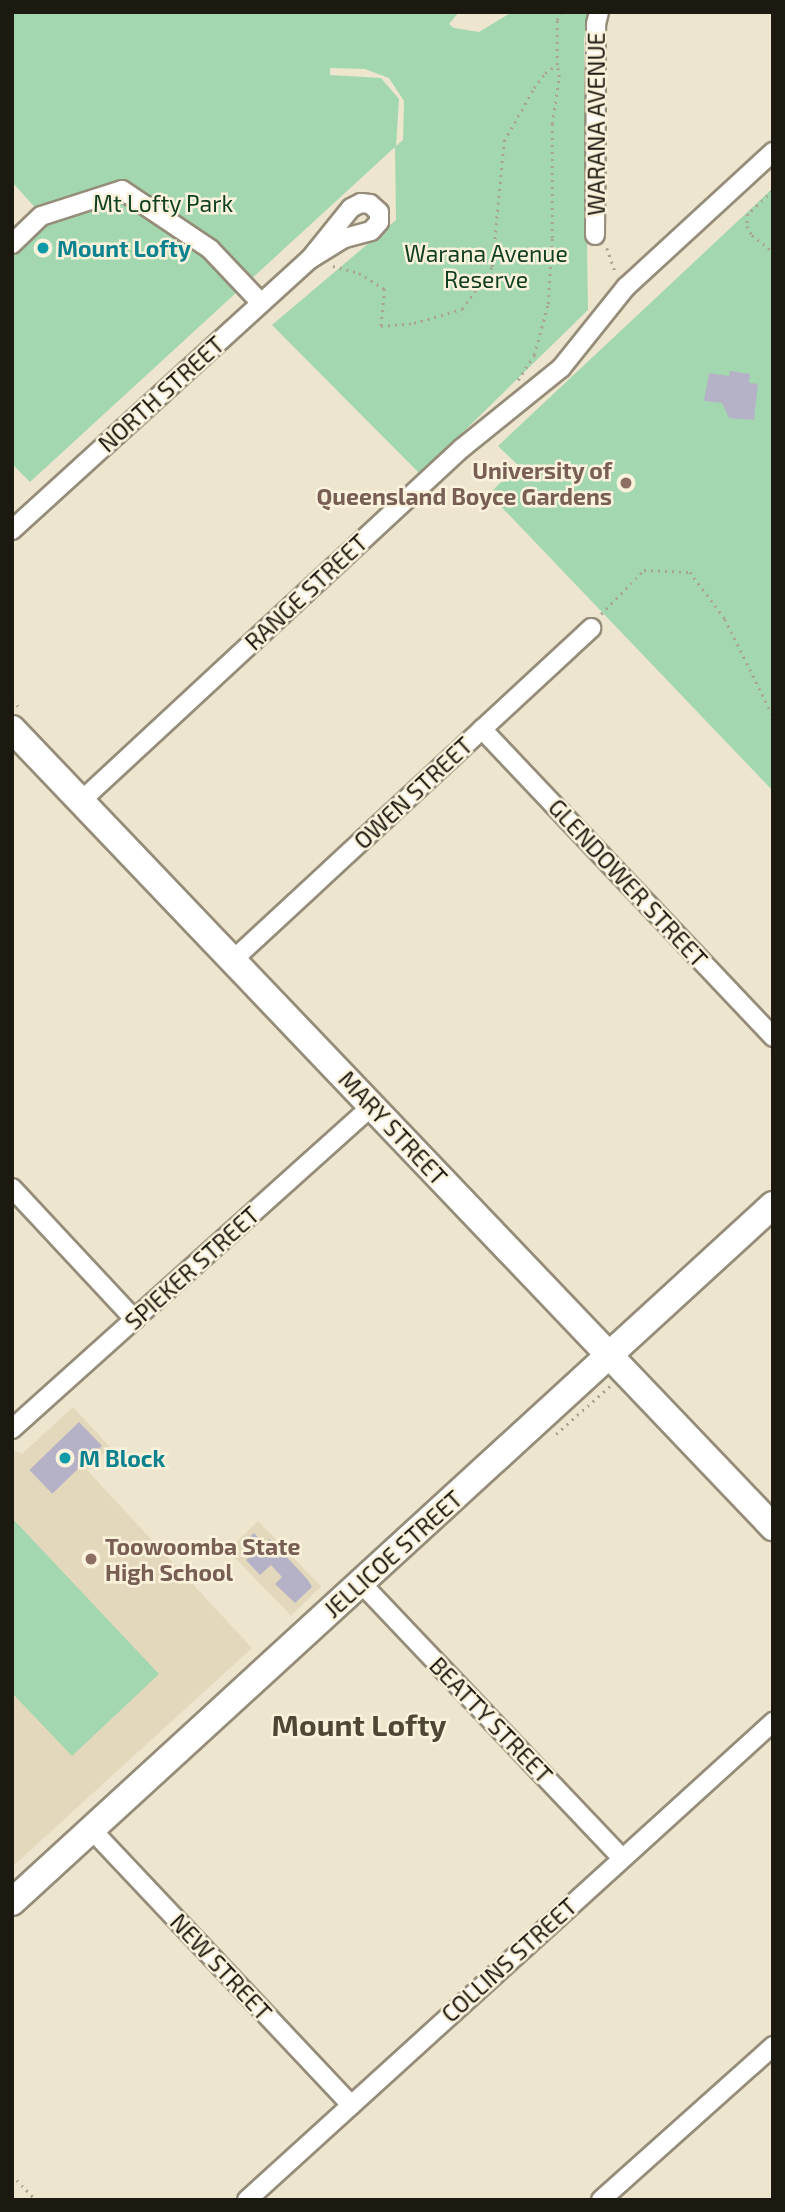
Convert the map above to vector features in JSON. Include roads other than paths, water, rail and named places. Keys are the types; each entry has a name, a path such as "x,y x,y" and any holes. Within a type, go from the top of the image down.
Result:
{"street":[{"name":"WARANA AVENUE","path":"596,235 596,24 599,12"},
{"name":"RANGE STREET","path":"81,801 462,448 561,368 626,288 773,152"},
{"path":"12,244 41,216 122,190 210,249 261,303"},
{"name":"NORTH STREET","path":"12,530 310,259"},
{"name":"OWEN STREET","path":"234,959 591,628"},
{"name":"MARY STREET","path":"12,729 773,1527"},
{"name":"GLENDOWER STREET","path":"482,729 773,1037"},
{"name":"SPIEKER STREET","path":"12,1429 372,1106"},
{"path":"12,1188 135,1320"},
{"name":"JELLICOE STREET","path":"12,1902 773,1205"},
{"name":"BEATTY STREET","path":"361,1583 622,1858"},
{"name":"COLLINS STREET","path":"247,2200 773,1722"},
{"name":"NEW STREET","path":"92,1830 351,2105"},
{"path":"601,2200 773,2046"}],"place":[{"name":"Mount Lofty","path":"43,248"},
{"name":"University of Queensland Boyce Gardens","path":"626,483"},
{"name":"M Block","path":"65,1458"},
{"name":"Toowoomba State High School","path":"91,1559"}],"district":[{"name":"Mount Lofty","path":"359,1724"}],"park label":[{"name":"Mt Lofty Park","path":"163,203"},
{"name":"Warana Avenue Reserve","path":"486,266"}]}
